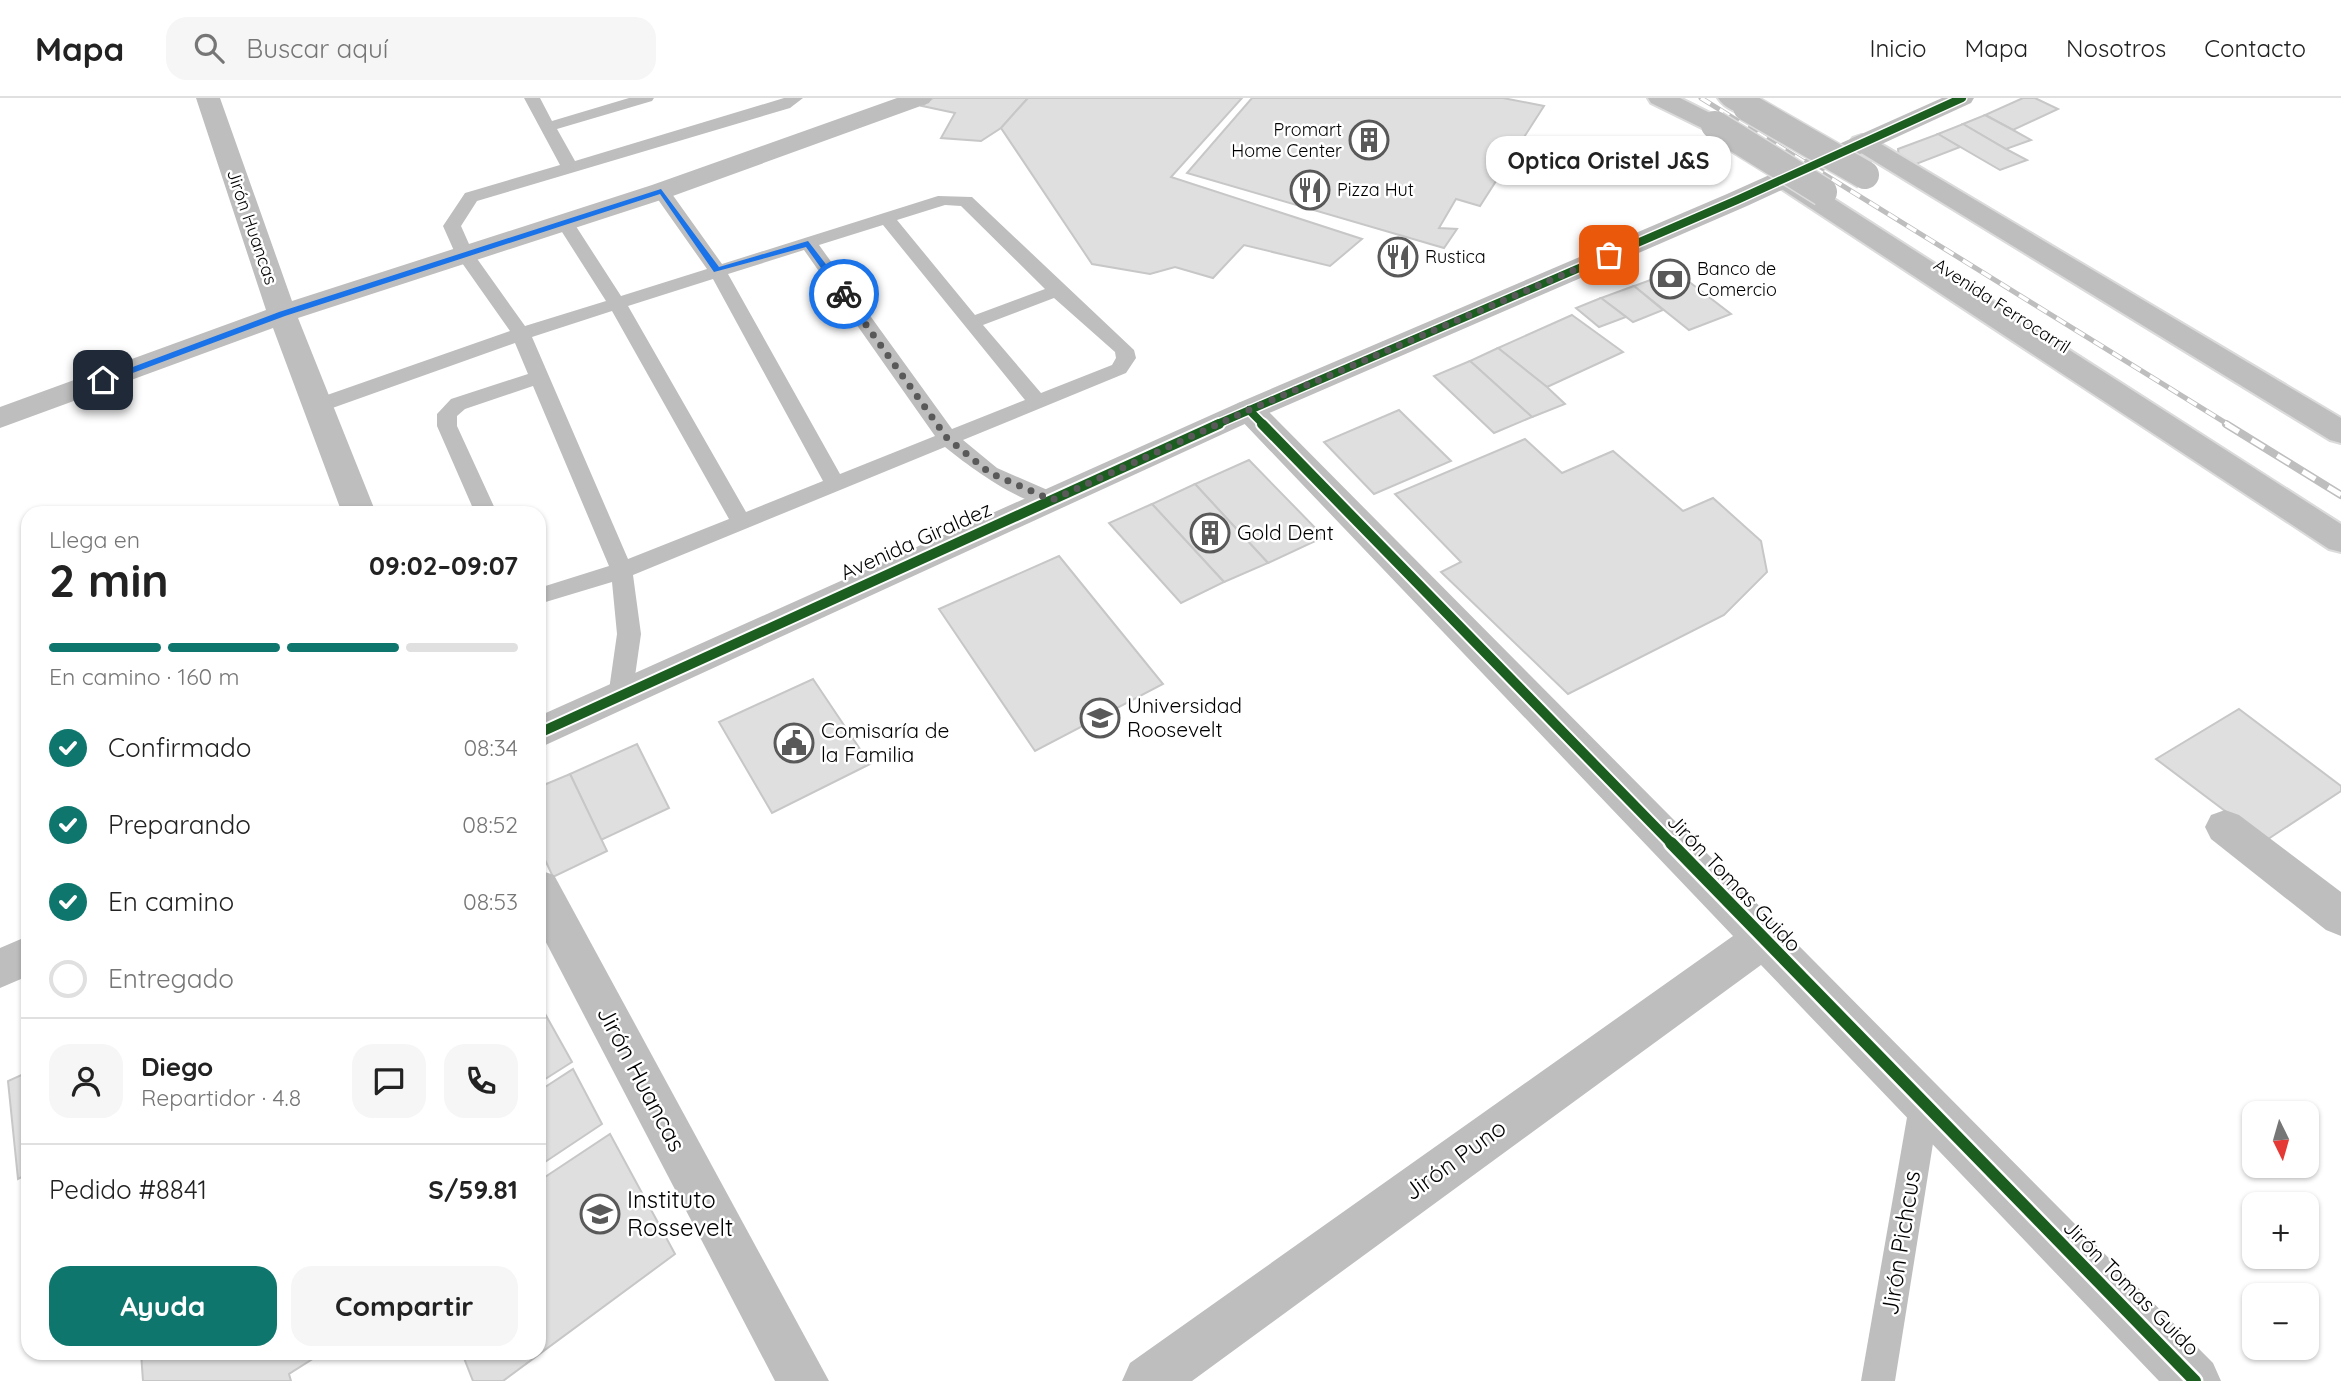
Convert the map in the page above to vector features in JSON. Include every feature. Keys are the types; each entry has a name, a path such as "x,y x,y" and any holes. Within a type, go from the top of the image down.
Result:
{"street":[{"name":"Jirón Huancas","path":"208,98 282,314 356,506"},
{"path":"0,418 282,314 661,191 920,98"},
{"name":"Avenida Ferrocarril","path":"1660,98 1876,225 2050,337 2341,517"},
{"name":"Avenida Giraldez","path":"546,730 1249,410 1962,98"},
{"name":"Avenida Ferrocarril","path":"1738,102 2341,460"},
{"path":"1862,143 2341,432"},
{"path":"1783,178 2341,540"},
{"name":"Jirón Tomas Guido","path":"1249,410 1762,940 2195,1381"},
{"path":"2225,827 2341,917"},
{"name":"Jirón Huancas","path":"546,901 803,1381"},
{"name":"Jirón Puno","path":"1148,1381 1762,940"},
{"path":"0,968 21,959"}],"lane":[{"path":"532,98 570,168"},
{"path":"548,127 646,98"},
{"path":"620,696 629,634 621,568 522,334 464,253 452,226 471,197 784,105 795,98"},
{"path":"661,191 717,270 834,483"},
{"path":"317,406 522,334 944,200 966,201 1057,291 1124,350 1126,358 1119,369 741,523 546,594"},
{"path":"886,218 1038,402"},
{"path":"564,221 617,304 741,523"},
{"path":"808,243 947,438 990,473 1052,500"},
{"path":"971,323 1057,291"},
{"path":"483,506 447,426 447,414 458,404 540,377"},
{"name":"Jirón Pichcus","path":"1878,1381 1924,1106"}],"path":[{"path":"1681,167 1707,182"}],"building":[{"path":"933,98 1028,98 1001,128 981,141 941,138 955,113 922,106"},
{"path":"1028,98 1242,98 1171,177 1362,239 1330,266 1244,245 1213,278 1175,267 1150,274 1092,264 1001,128"},
{"name":"Promart Home Center","path":"1252,98 1503,98 1544,106 1480,206 1456,199 1439,228 1457,229 1444,248 1187,173"},
{"path":"2023,98 2035,98 2058,109 2013,130 1985,115"},
{"path":"1985,115 2031,140 2006,149 1963,124"},
{"path":"1963,124 2027,160 2000,170 1938,134"},
{"path":"1938,134 1960,147 1911,166 1899,158 1898,149"},
{"path":"1675,271 1731,314 1689,330 1634,286"},
{"path":"1634,286 1663,310 1633,322 1601,298"},
{"path":"1601,298 1626,317 1599,327 1576,308"},
{"path":"1572,315 1623,352 1547,387 1498,348"},
{"path":"1498,348 1565,404 1532,417 1470,361"},
{"path":"1470,361 1532,417 1494,433 1434,376"},
{"path":"1399,410 1451,461 1374,494 1324,442"},
{"path":"1525,439 1562,473 1613,451 1683,511 1713,498 1761,541 1767,572 1724,615 1568,694 1441,572 1461,562 1395,494"},
{"path":"1249,460 1324,537 1268,563 1195,484"},
{"name":"Gold Dent","path":"1195,484 1268,563 1224,582 1152,504"},
{"path":"1152,504 1224,582 1181,603 1109,523"},
{"path":"1059,556 1163,684 1035,751 939,609"},
{"name":"Comisaría de la Familia","path":"813,679 870,764 772,813 719,722"},
{"path":"2239,709 2341,786 2341,791 2265,841 2156,759"},
{"path":"637,744 669,808 601,840 570,774"},
{"path":"570,774 607,851 553,877 546,862 546,784"},
{"path":"546,1016 572,1062 546,1079"},
{"path":"573,1069 602,1124 546,1161 546,1086"},
{"path":"21,1075 21,1178 18,1179 8,1081"},
{"path":"610,1134 675,1254 546,1349 546,1176"},
{"path":"142,1360 311,1360 289,1374 291,1381 143,1381"},
{"path":"465,1360 531,1360 503,1381 473,1381"}],"railway":[{"path":"1701,98 2229,425"},
{"path":"2226,424 2341,495"}],"cycle path":[{"path":"546,730 1249,410 1737,200 1962,98"},
{"path":"1249,410 2195,1381"}],"way so far":[{"path":"844,294 947,438 990,473 1052,500 1249,410 1609,255"}],"place":[{"name":"Promart Home Center","path":"1369,140"},
{"name":"Pizza Hut","path":"1310,190"},
{"name":"Optica Oristel J&S","path":"1609,255"},
{"name":"Rustica","path":"1398,257"},
{"name":"Banco de Comercio","path":"1670,279"},
{"name":"Gold Dent","path":"1210,533"},
{"name":"Universidad Roosevelt","path":"1100,718"},
{"name":"Comisaría de la Familia","path":"794,743"},
{"name":"Instituto Rossevelt","path":"600,1214"}],"route":[{"path":"103,380 282,314 661,191 717,270 808,243 844,294"}]}
